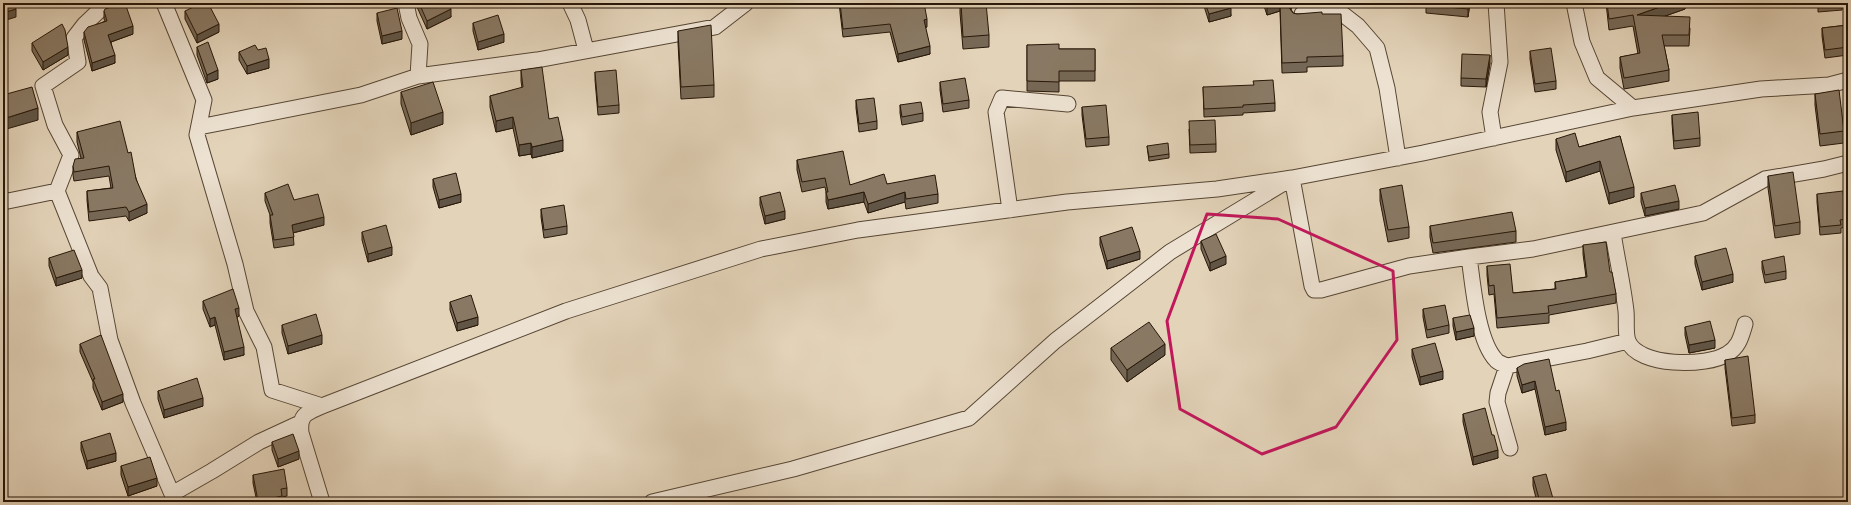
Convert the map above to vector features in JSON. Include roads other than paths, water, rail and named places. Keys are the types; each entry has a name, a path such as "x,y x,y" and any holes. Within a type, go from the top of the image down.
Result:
{"street":[{"path":"107,3 74,38 78,62 43,86 55,124 71,155 57,191 91,276 100,288 110,340 172,498 259,442 300,423 305,414 322,406 566,311 761,249 858,230 1067,202 1217,189 1292,178 1398,158 1633,108 1761,89 1829,85 1848,80"},
{"path":"164,3 204,100 197,135 235,264 246,311 264,347 272,390 322,406"},
{"path":"406,3 409,18 420,44 418,76"},
{"path":"570,3 578,20 586,50"},
{"path":"1494,138 1490,112 1500,62 1496,3"},
{"path":"1574,3 1582,42 1597,78 1633,108"},
{"path":"199,127 361,95 418,76 537,60 715,27 741,4"},
{"path":"1297,15 1340,12 1358,26 1377,48 1387,88 1398,158"},
{"path":"1010,210 996,112 1002,98 1068,104"},
{"path":"1292,178 1314,290 1321,290 1410,266 1533,249 1703,213 1765,179 1824,169 1848,163"},
{"path":"652,502 793,469 969,418 1055,341 1170,252 1292,178"},
{"path":"3,200 8,201 57,191"},
{"path":"1613,233 1626,310 1628,341 1637,353 1652,359 1675,363 1705,360 1726,355 1739,343 1745,324"},
{"path":"1469,257 1476,307 1485,342 1496,361 1506,366 1587,351 1628,341"},
{"path":"1506,366 1498,393 1497,402 1510,448"},
{"path":"300,423 322,502"}]}
